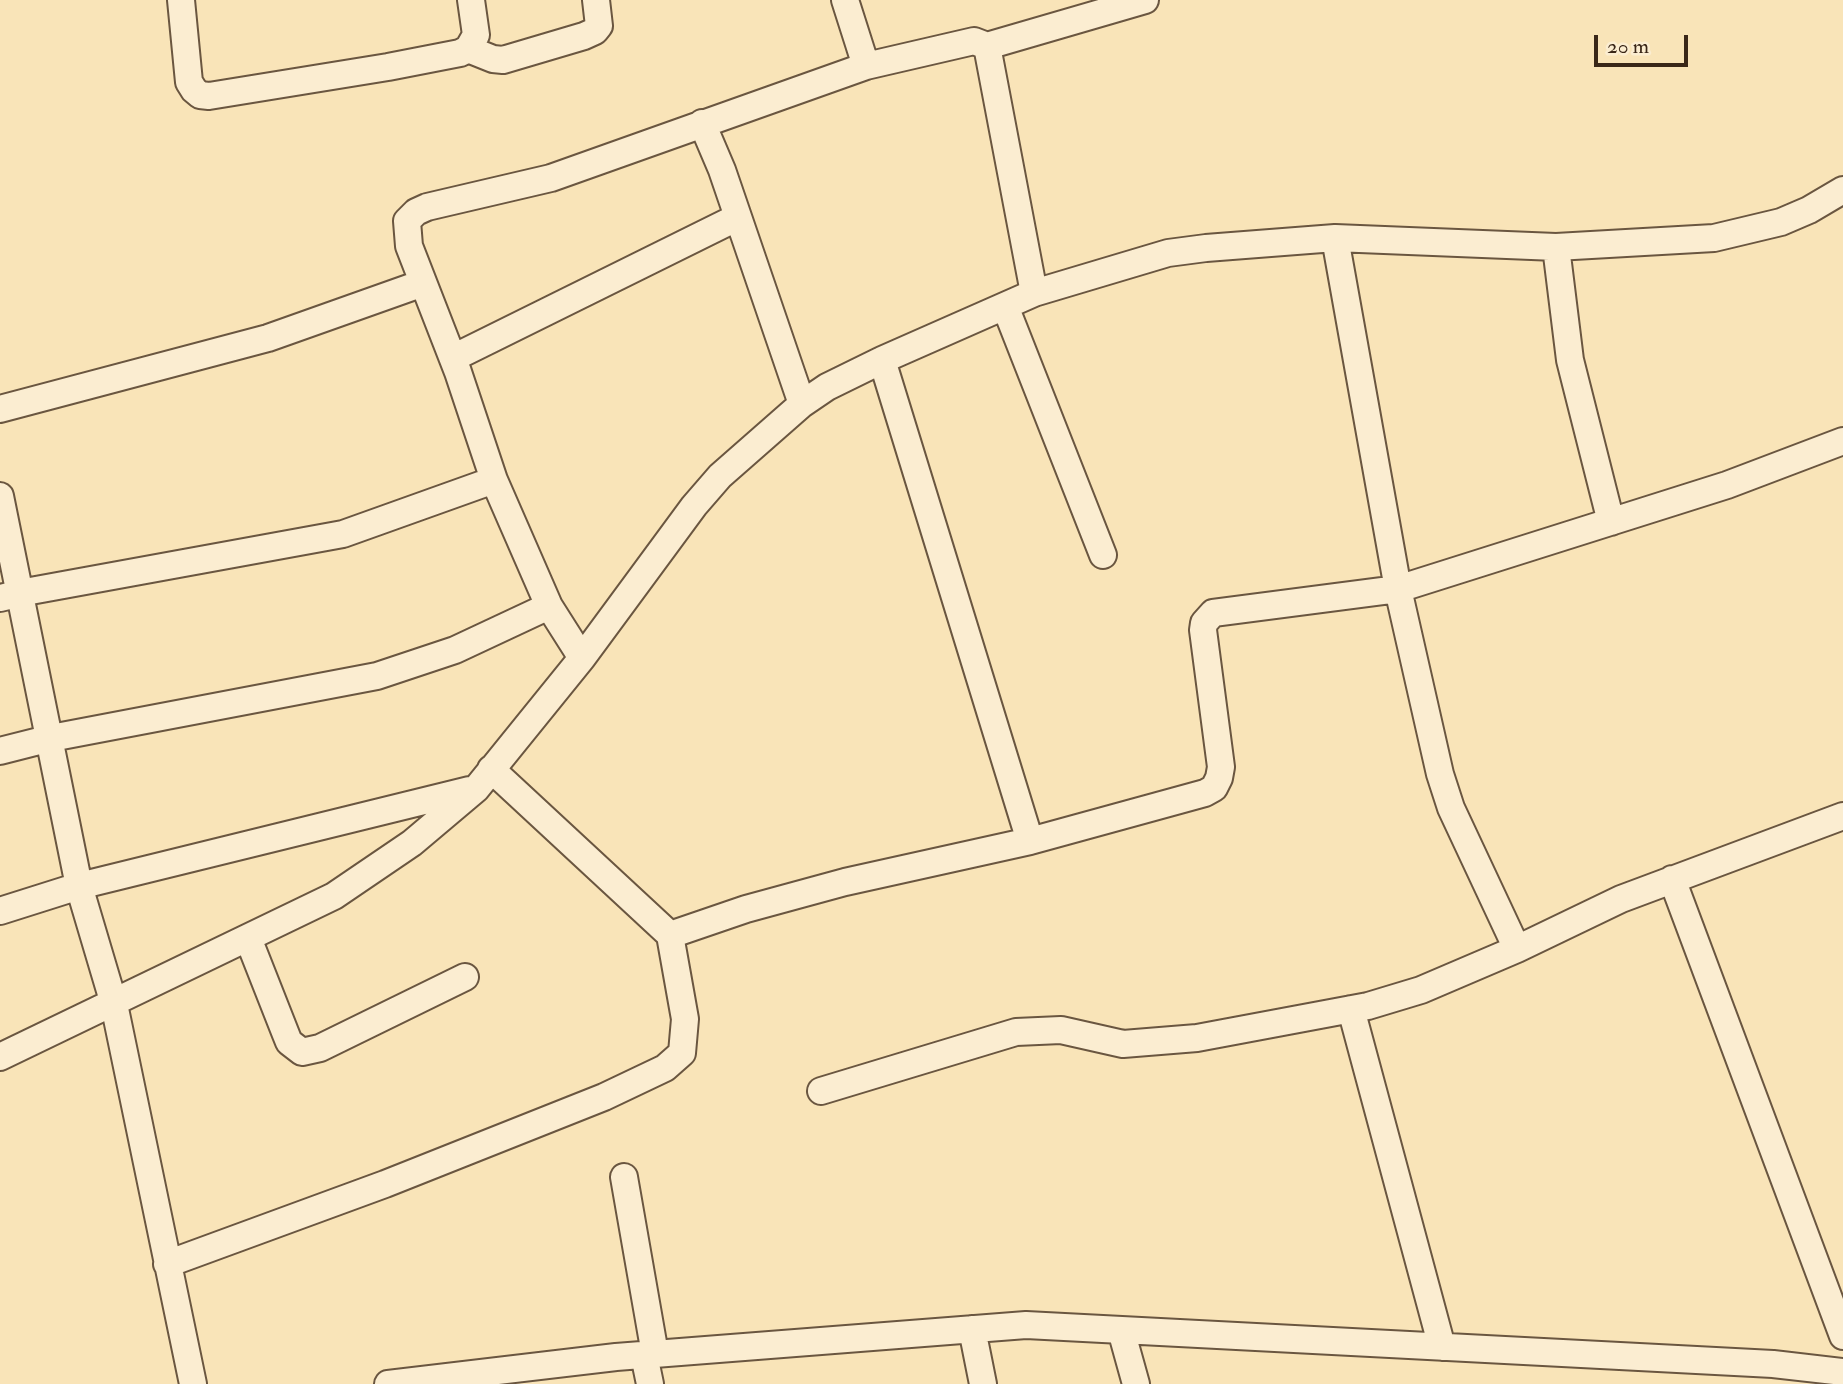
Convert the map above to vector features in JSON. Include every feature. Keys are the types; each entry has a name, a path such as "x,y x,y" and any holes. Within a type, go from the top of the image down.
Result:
{"street":[{"path":"181,0 189,82 200,95 209,96 388,67 468,49 503,60 595,31 599,26 596,0"},
{"path":"468,49 476,35 471,0"},
{"path":"845,0 866,66"},
{"path":"582,658 549,606 494,480 453,358 409,246 407,221 427,206 551,178 866,66 974,41 987,46 1107,5 1145,0"},
{"path":"987,46 1034,293"},
{"path":"702,123 722,170 802,404"},
{"path":"0,1057 334,896 412,843 483,779 582,658 694,506 720,476 802,404 827,387 882,360 1034,293 1168,253 1335,238 1556,247 1714,238 1782,222 1809,211 1843,190"},
{"path":"453,358 738,217"},
{"path":"1335,238 1398,589 1444,786 1451,808 1517,949"},
{"path":"1556,247 1570,360 1611,522"},
{"path":"0,410 268,338 423,283"},
{"path":"1005,306 1103,555"},
{"path":"882,360 1030,841"},
{"path":"670,935 746,909 845,882 1030,841 1196,796 1214,788 1221,767 1203,630 1204,623 1213,613 1398,589 1727,485 1843,441"},
{"path":"10,596 343,534 494,480"},
{"path":"0,496 10,596 51,738 79,886 114,1004 193,1384"},
{"path":"0,751 51,738 377,676 455,650 549,606"},
{"path":"0,911 79,886 483,779"},
{"path":"167,1264 385,1184 604,1097 665,1068 682,1053 685,1044 685,1019 670,935 483,779"},
{"path":"821,1091 1016,1032 1061,1030 1123,1044 1197,1038 1351,1009 1422,990 1621,900 1843,816"},
{"path":"1672,879 1843,1336"},
{"path":"248,938 289,1042 302,1052 320,1048 465,977"},
{"path":"1351,1009 1442,1347"},
{"path":"624,1177 650,1354 650,1384"},
{"path":"388,1384 514,1377 650,1354 1026,1325 1773,1364 1843,1372"},
{"path":"972,1329 983,1384"},
{"path":"1121,1330 1136,1384"}]}
